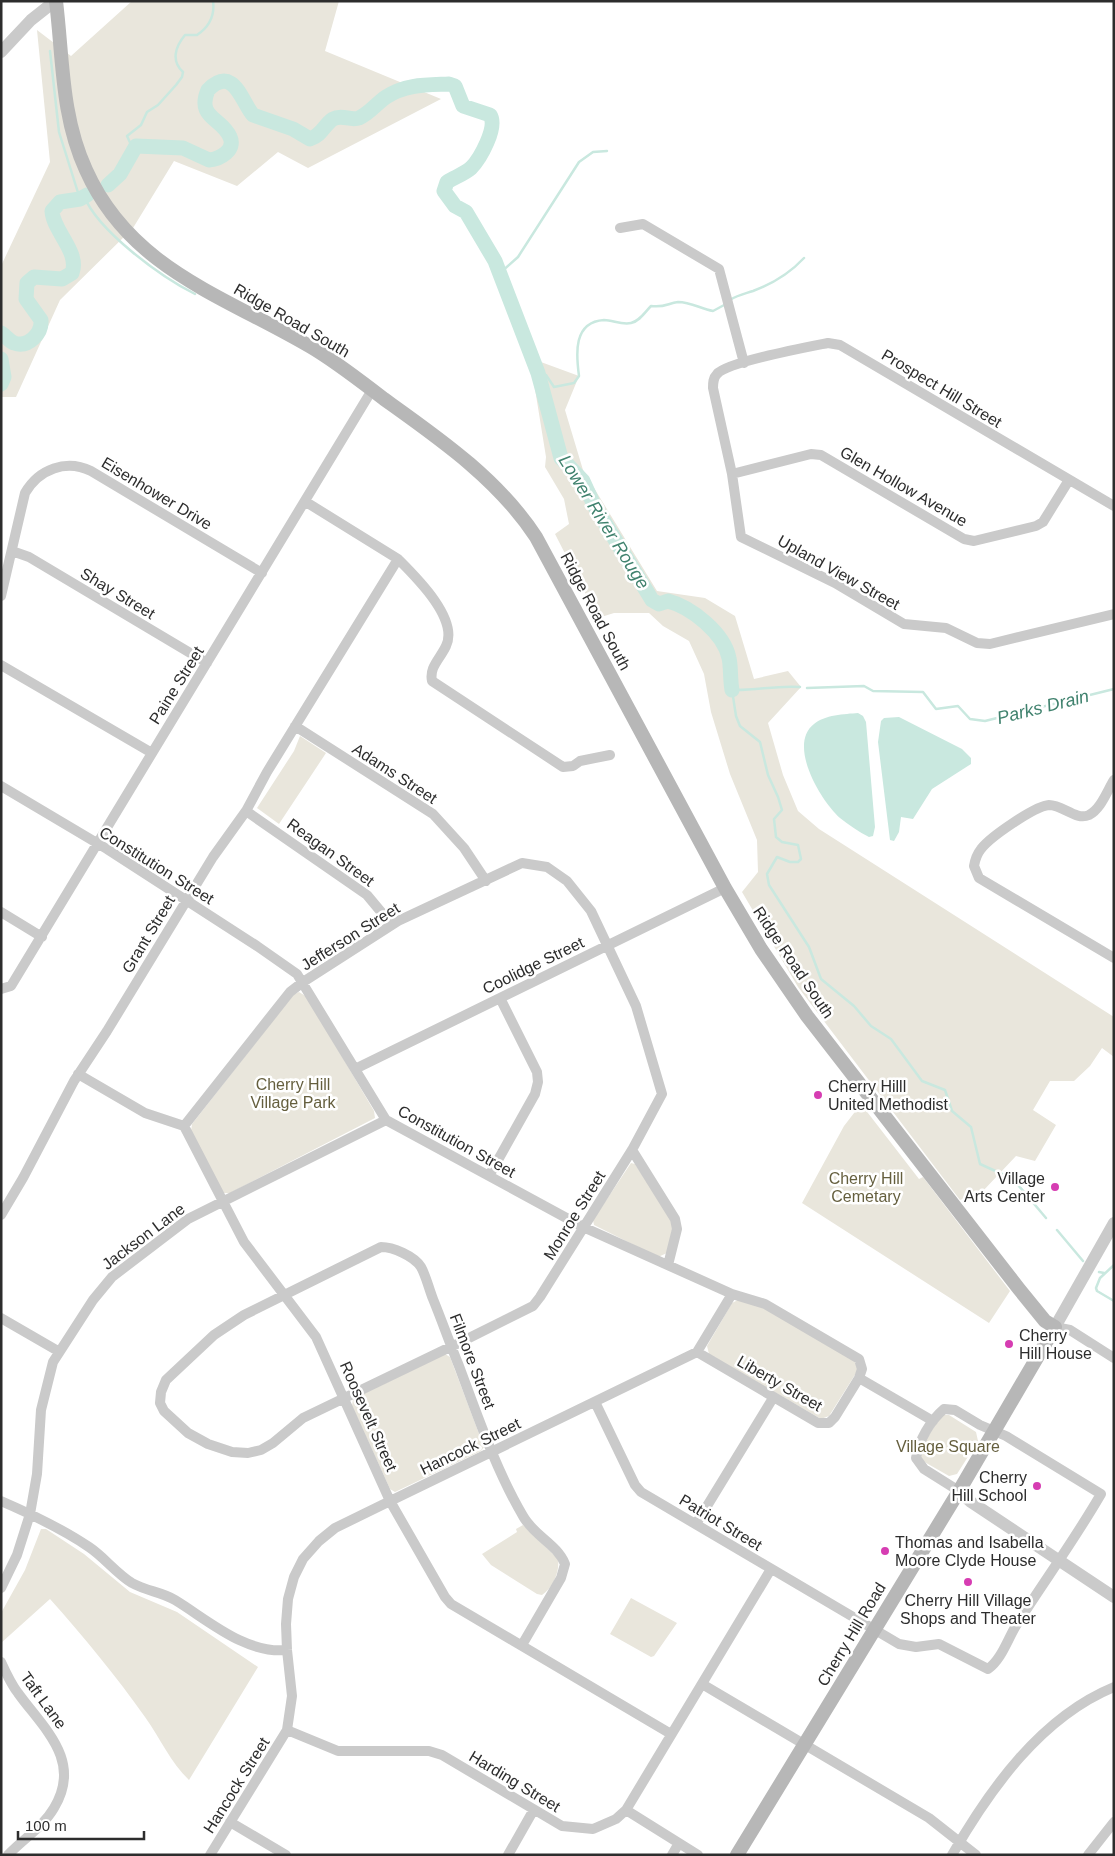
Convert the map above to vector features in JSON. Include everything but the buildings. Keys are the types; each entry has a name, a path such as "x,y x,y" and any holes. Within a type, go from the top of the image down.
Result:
{"main road":[{"name":"Ridge Road South","path":"55,1 70,127 85,170 117,220 147,252 173,271 316,350 432,433 479,472 524,520 550,564 725,888 761,949 807,1016 1029,1302 1044,1321 1055,1327"},
{"name":"Cherry Hill Road","path":"737,1855 959,1490 1055,1327"}],"street":[{"path":"1,52 31,20 55,1"},
{"path":"620,228 643,224 719,269 744,363"},
{"name":"Prospect Hill Street","path":"744,363 828,343 840,345 1114,506"},
{"name":"Upland View Street","path":"744,363 721,371 713,381 732,474 741,537 835,583 904,624 946,628 976,643 990,644 1114,614"},
{"name":"Paine Street","path":"1,989 11,986 42,936 372,390"},
{"name":"Glen Hollow Avenue","path":"732,474 811,454 821,455 964,539 974,541 1036,526 1043,522 1069,480"},
{"name":"Eisenhower Drive","path":"1,596 21,505 29,487 43,473 57,467 72,465 91,471 262,573"},
{"path":"306,502 398,559 420,580 436,602 448,626 449,638 430,673 432,681 563,767 573,766 580,761 610,755"},
{"name":"Shay Street","path":"12,551 29,557 207,663"},
{"name":"Grant Street","path":"1,1215 23,1178 78,1074 222,844 246,811 267,772 398,559"},
{"path":"1,665 152,753"},
{"name":"Adams Street","path":"296,726 433,814 464,848 486,881"},
{"path":"1114,780 1097,808 1091,814 1080,816 1060,806 1042,807 986,843 977,855 974,866 979,878 1114,958"},
{"name":"Constitution Street","path":"1,786 98,845 257,946 297,974 386,1120 583,1227 732,1294 765,1304 859,1360 862,1369 859,1378"},
{"name":"Reagan Street","path":"246,811 367,895 392,925"},
{"name":"Jefferson Street","path":"184,1126 290,992 392,925 522,863 534,863 547,867 567,881 580,894 608,945"},
{"name":"Coolidge Street","path":"355,1069 725,888"},
{"path":"1,912 42,936"},
{"name":"Monroe Street","path":"284,1296 244,1315 214,1335 166,1380 161,1392 160,1403 164,1411 188,1433 208,1444 232,1452 248,1453 261,1450 273,1443 303,1418 533,1306 632,1150 662,1094 636,1006 608,945"},
{"path":"489,1176 535,1094 538,1082 537,1072 500,998"},
{"path":"78,1074 145,1113 184,1126"},
{"name":"Jackson Lane","path":"1,1588 18,1555 30,1514 37,1474 41,1410 48,1378 58,1351 93,1300 112,1277 188,1219 386,1120"},
{"name":"Roosevelt Street","path":"184,1126 221,1201 244,1242 316,1337 390,1501 445,1597 451,1604 671,1734"},
{"path":"632,1150 675,1219 677,1229 668,1265"},
{"name":"Cherry Hill Road","path":"1055,1327 1114,1224"},
{"name":"Filmore Street","path":"284,1296 381,1247 389,1247 414,1260 421,1267 492,1452 530,1528 556,1548 565,1564 561,1578 522,1645"},
{"path":"697,1352 732,1294"},
{"path":"1,1318 58,1351"},
{"path":"1055,1327 1070,1330 1114,1358"},
{"name":"Liberty Street","path":"697,1352 818,1423 829,1423 835,1417 859,1378"},
{"name":"Hancock Street","path":"210,1855 287,1730 292,1696 286,1650 288,1599 294,1577 304,1559 319,1541 335,1528 697,1352"},
{"path":"859,1378 933,1422"},
{"path":"696,1524 773,1398"},
{"name":"Patriot Street","path":"595,1402 635,1485 641,1492 899,1644 916,1647 938,1644 988,1669 998,1659 1058,1560"},
{"path":"1058,1560 1069,1548 1101,1494 994,1431 955,1410 944,1409 933,1422 918,1447 916,1458 924,1469 959,1490 971,1502 1114,1598"},
{"path":"1,1501 30,1514 90,1548 132,1583 154,1593 172,1598 246,1643 277,1651 286,1650"},
{"name":"Harding Street","path":"287,1730 338,1751 429,1751 442,1755 562,1826 593,1829 616,1819 626,1810 771,1569"},
{"name":"Taft Lane","path":"1,1662 16,1690 56,1742 63,1768 60,1797 54,1809 8,1855"},
{"path":"702,1684 929,1818 976,1855"},
{"path":"952,1855 1004,1776 1027,1749 1066,1716 1114,1687"},
{"path":"626,1810 698,1855"},
{"path":"508,1855 534,1811"},
{"path":"230,1822 286,1855"},
{"path":"1088,1855 1114,1822"},
{"path":"672,1855 679,1843"}],"green space":[{"path":"132,1 339,1 325,51 441,99 308,168 278,152 237,186 174,161 133,228 60,300 16,397 1,397 1,266 50,162 37,30 71,56"},
{"path":"530,358 579,376 565,410 583,470 657,591 705,598 735,616 754,679 788,671 801,687 768,723 783,775 798,811 819,829 1114,1017 1114,1057 1102,1048 1090,1066 1074,1081 1050,1081 1033,1110 1056,1125 1035,1161 1016,1156 982,1192 960,1200 798,987 742,892 758,872 757,840 730,774 711,712 704,674 689,641 663,626 649,613 614,613 598,618 555,534 569,524 564,499 545,467 546,457"},
{"path":"300,736 326,753 279,824 257,808 294,751"},
{"name":"Cherry Hill Village Park","path":"299,992 307,997 374,1111 375,1118 230,1193 223,1193 191,1131 192,1124 293,995"},
{"name":"Cherry Hill Cemetary","path":"861,1104 919,1179 923,1177 1010,1291 989,1323 802,1203 844,1126"},
{"path":"631,1163 635,1164 671,1219 673,1226 667,1253 658,1257 594,1225 593,1220"},
{"path":"738,1300 763,1307 855,1361 858,1370 829,1416 821,1419 709,1354 707,1346 732,1303"},
{"path":"445,1354 450,1357 484,1447 481,1451 395,1492 390,1489 352,1406 353,1399"},
{"name":"Village Square","path":"941,1415 949,1415 976,1432 978,1441 957,1474 949,1476 921,1460 919,1452"},
{"path":"523,1525 558,1559 555,1579 542,1595 537,1594 491,1565 482,1554 517,1532 516,1529"},
{"path":"41,1529 46,1529 84,1554 130,1592 177,1612 258,1667 189,1780 171,1758 123,1687 50,1599 1,1643 1,1613 25,1570"},
{"path":"631,1598 677,1623 654,1656 651,1657 610,1634"}],"shaded area":[{"path":"858,713 863,716 866,722 875,827 873,836 869,837 840,818 832,810 816,786 805,758 804,745 807,733 814,724 835,716"},
{"path":"899,717 962,749 971,758 971,764 932,789 913,819 901,817 899,832 894,841 890,840 878,742 881,721 884,718"}],"waterway":[{"path":"133,149 127,136 141,125 147,112 158,105 182,77 183,72 179,68 176,59 179,44 185,35 197,35 208,25 213,12 213,1"},
{"path":"50,51 59,132 80,199"},
{"name":"Lower River Rouge","path":"108,185 120,174 136,146 183,148 209,160 218,158 226,153 231,146 230,137 205,106 208,90 217,83 224,81 231,83 236,88 253,115 293,129 310,139 317,135 333,119 340,117 359,118 386,97 409,87 449,84 455,86 463,106 490,115 492,127 487,143 475,164 447,182 444,191 455,206 466,212 495,261 538,373 561,458 583,481 594,505 652,600 659,604 668,601 687,609 705,622 721,639 729,658 732,690"},
{"path":"500,273 518,257 579,162 593,152 607,151"},
{"name":"Lower River Rouge","path":"1,333 12,342 20,344 29,341 37,334 41,320 26,299 27,283 34,277 62,279 72,273 73,265 69,249 53,219 52,211 60,202 80,199 87,195"},
{"path":"84,196 91,210 116,238 149,265 195,294"},
{"path":"730,300 774,281 787,273 804,258"},
{"path":"538,373 546,375 554,387 574,383 579,376 577,358 579,340 582,333 594,322 604,320 631,323 640,318 651,306 663,306 678,302 713,311 726,304"},
{"name":"Lower River Rouge","path":"1,359 4,377 1,384"},
{"name":"Parks Drain","path":"807,688 864,686 873,691 923,692 936,709 958,706 970,719 985,721 1114,689"},
{"name":"Lower River Rouge","path":"800,687 732,690 736,716 740,726 760,742 768,775 782,810 774,819 776,837 782,842 798,845 801,859 798,862 790,862 777,857 767,874 769,885 809,947 821,979 854,1006 871,1026 891,1039 922,1081 945,1090 952,1111 971,1127 980,1164 1013,1179 1046,1218"},
{"name":"Lower River Rouge","path":"1057,1230 1083,1261"},
{"path":"1114,1265 1100,1278 1096,1288 1097,1291 1114,1301"},
{"name":"Lower River Rouge","path":"1099,1272 1104,1273"}],"place":[{"name":"Cherry Hilll United Methodist","path":"818,1095"},
{"name":"Village Arts Center","path":"1055,1187"},
{"name":"Cherry Hill House","path":"1009,1344"},
{"name":"Cherry Hill School","path":"1037,1486"},
{"name":"Thomas and Isabella Moore Clyde House","path":"885,1551"},
{"name":"Cherry Hill Village Shops and Theater","path":"968,1582"}]}
